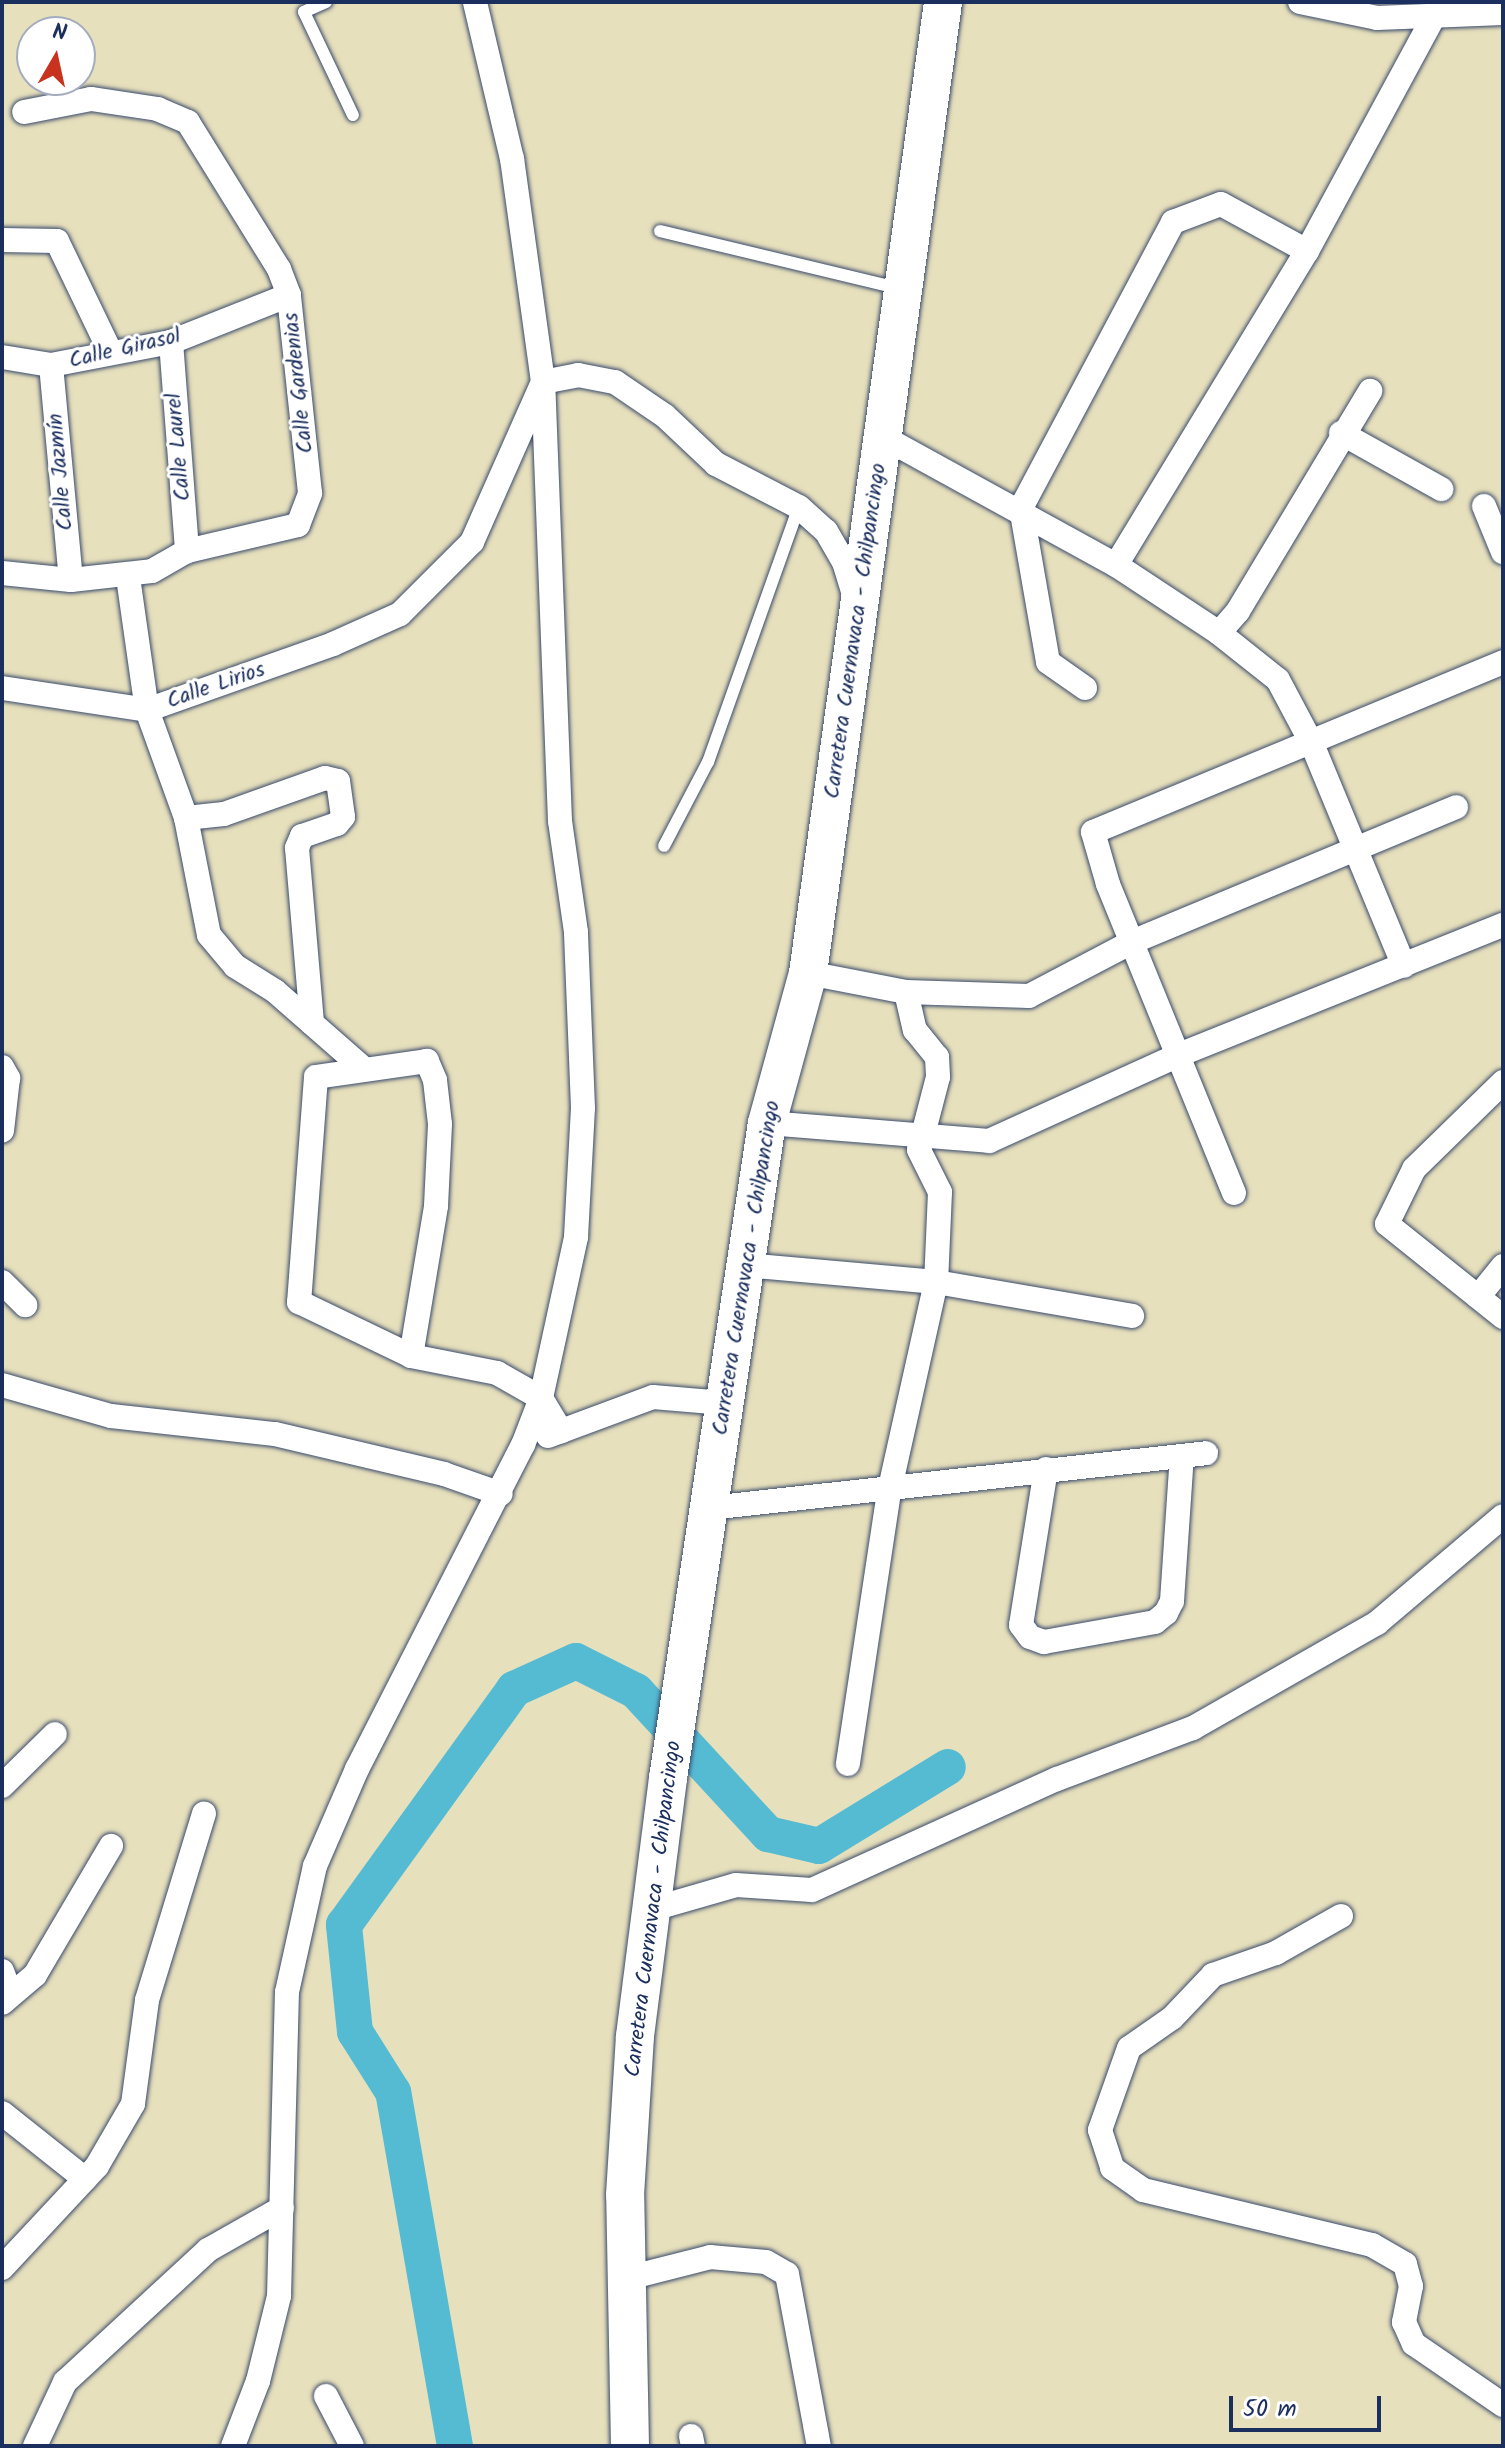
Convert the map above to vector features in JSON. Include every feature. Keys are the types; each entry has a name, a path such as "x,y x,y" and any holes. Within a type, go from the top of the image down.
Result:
{"main road":[{"name":"Carretera Cuernavaca - Chilpancingo","path":"630,2446 624,2279 635,2036 668,1778 684,1690 767,1123 808,973 943,2"}],"street":[{"path":"233,2446 258,2381 279,2296 287,1992 315,1866 357,1769 501,1494 523,1445 541,1398 576,1237 583,1108 576,932 560,821 543,382 512,159 475,2"},
{"path":"1300,2 1433,18 1503,13"},
{"path":"1116,565 1307,251 1433,18"},
{"name":"Calle Gardenias","path":"24,112 91,99 158,109 188,122 279,269 289,295 310,493 298,525 187,551"},
{"path":"1085,688 1048,662 1021,508 1173,222 1221,204 1307,251"},
{"path":"2,240 57,241 111,353"},
{"name":"Calle Girasol","path":"2,357 51,365 171,342 289,295"},
{"name":"Calle Laurel","path":"171,342 187,551"},
{"name":"Calle Jazmín","path":"51,365 71,580"},
{"path":"543,382 578,375 615,382 665,416 716,464 799,507 826,531 844,562 859,610"},
{"name":"Calle Lirios","path":"2,688 147,710 333,644 400,614 472,542 543,382"},
{"path":"1219,633 1238,611 1341,433 1370,391"},
{"path":"1341,433 1441,489"},
{"path":"881,450 1021,508 1116,565 1219,633 1278,680 1312,744 1404,966"},
{"path":"1484,506 1503,552"},
{"path":"2,573 71,580 128,577 178,561 187,551"},
{"path":"128,577 147,710 186,818 209,935 218,950 312,1023 364,1069"},
{"path":"1234,1193 1132,942 1093,832 1312,744 1503,662"},
{"path":"186,818 224,814 325,778 342,788 343,817 337,824 302,836 297,848 312,1023"},
{"path":"808,973 906,992 1029,996 1132,942 1357,851 1456,807"},
{"path":"767,1123 989,1141 1179,1055 1503,925"},
{"path":"848,1764 889,1492 936,1282 940,1192 919,1150 919,1136 938,1077 937,1057 915,1030 906,992"},
{"path":"411,1356 436,1206 440,1124 435,1080 427,1061 316,1077 299,1302 411,1356 497,1373 541,1398 561,1431"},
{"path":"2,1067 8,1078 2,1131"},
{"path":"1503,1082 1414,1169 1387,1224 1503,1317"},
{"path":"745,1265 936,1282 1132,1316"},
{"path":"1478,1297 1503,1266"},
{"path":"2,1282 25,1305"},
{"path":"2,1385 111,1416 275,1434 444,1474 501,1494"},
{"path":"523,1445 653,1397 724,1403"},
{"path":"710,1508 889,1492 1046,1469 1206,1453"},
{"path":"1046,1469 1021,1625 1030,1637 1044,1642 1155,1622 1166,1613 1172,1601 1182,1456"},
{"path":"653,1909 736,1885 812,1890 1057,1779 1193,1728 1377,1623 1503,1516"},
{"path":"2,1786 55,1734"},
{"path":"2,2268 85,2179 133,2104 147,2000 204,1814"},
{"path":"7,1999 35,1975 111,1846"},
{"path":"1341,1916 1276,1953 1213,1975 1172,2018 1129,2048 1100,2130 1112,2168 1143,2190 1372,2245 1405,2264 1411,2286 1404,2322 1414,2344 1503,2405"},
{"path":"2,1971 7,1999"},
{"path":"2,2113 85,2179"},
{"path":"35,2446 65,2382 208,2250 282,2208"},
{"path":"624,2279 710,2257 766,2262 787,2274 819,2446"},
{"path":"326,2396 352,2446"}],"lane":[{"path":"326,2 304,12 353,115"},
{"path":"660,231 905,290"},
{"path":"664,846 708,762 799,507"}],"waterway":[{"path":"455,2446 393,2092 355,2032 344,1925 514,1689 576,1661 636,1691 768,1834 819,1846 948,1767"}]}
